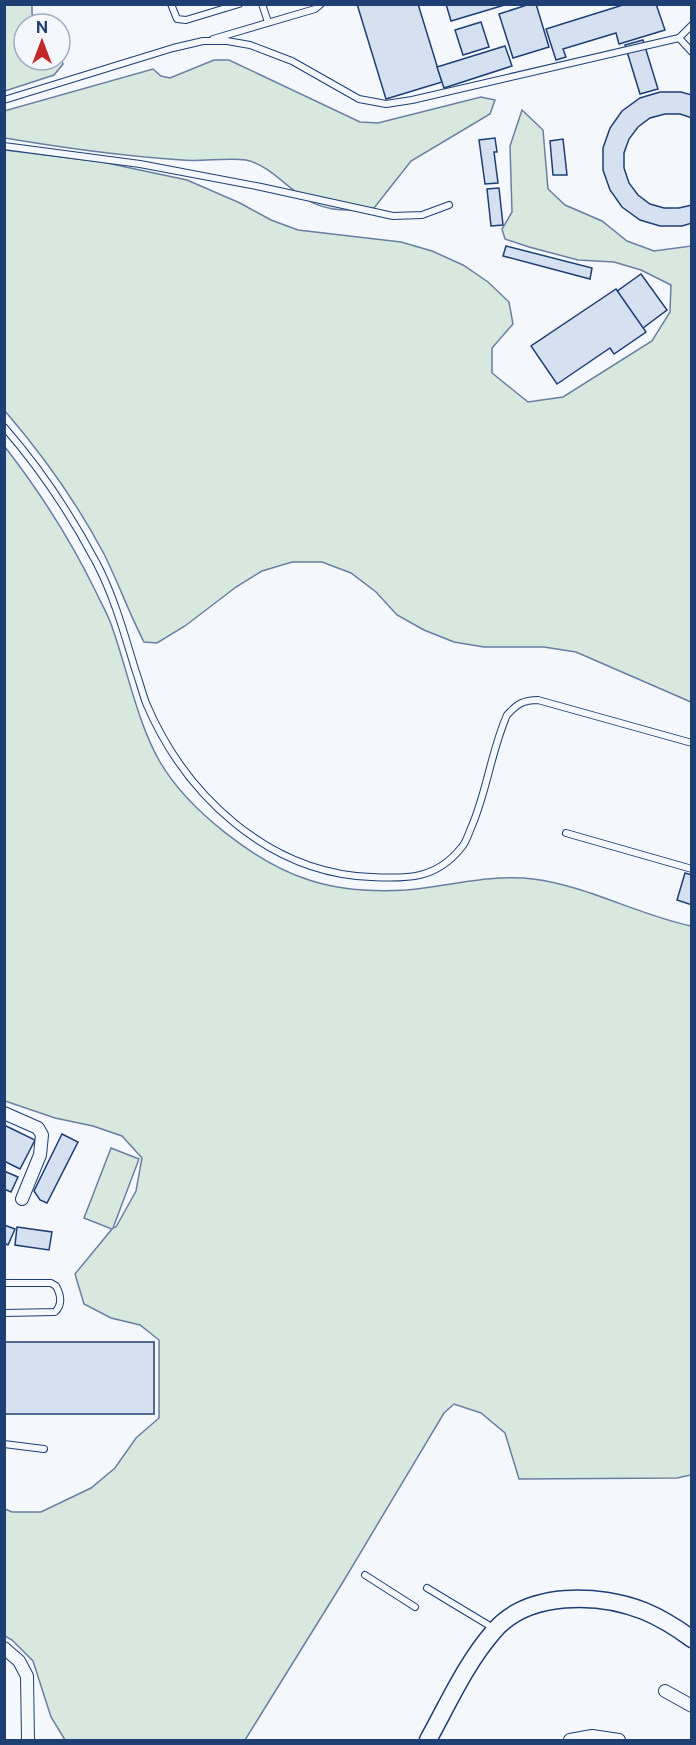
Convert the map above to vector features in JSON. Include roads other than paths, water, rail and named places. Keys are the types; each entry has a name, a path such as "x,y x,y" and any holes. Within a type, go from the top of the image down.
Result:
{"main road":[{"path":"428,1740 476,1654 495,1629 511,1616 529,1606 573,1599 605,1602 643,1611 692,1639"}],"street":[{"path":"4,1113 38,1128 42,1135 40,1155 22,1199"},
{"path":"4,1648 19,1661 27,1676 28,1740"},
{"path":"665,1691 692,1706"},
{"path":"570,1740 592,1736 619,1740"}],"lane":[{"path":"171,4 177,19 186,20 239,4"},
{"path":"262,4 267,22"},
{"path":"4,100 173,48 315,9 321,4"},
{"path":"203,41 227,41 273,52 359,99 386,104 412,100 679,38 692,25"},
{"path":"679,38 692,52"},
{"path":"4,146 140,164 261,187 393,216 422,215 449,205"},
{"path":"4,427 22,447 58,500 96,563 118,614 146,703 170,748 195,784 226,816 268,848 310,867 351,876 406,879 444,867 463,846 476,817 502,725 517,704 525,700 538,700 692,743"},
{"path":"566,833 692,869"},
{"path":"4,1283 51,1283 56,1286 61,1300 60,1307 55,1312 4,1313"},
{"path":"4,1444 44,1449"},
{"path":"365,1575 415,1607"},
{"path":"427,1588 495,1629"}]}
